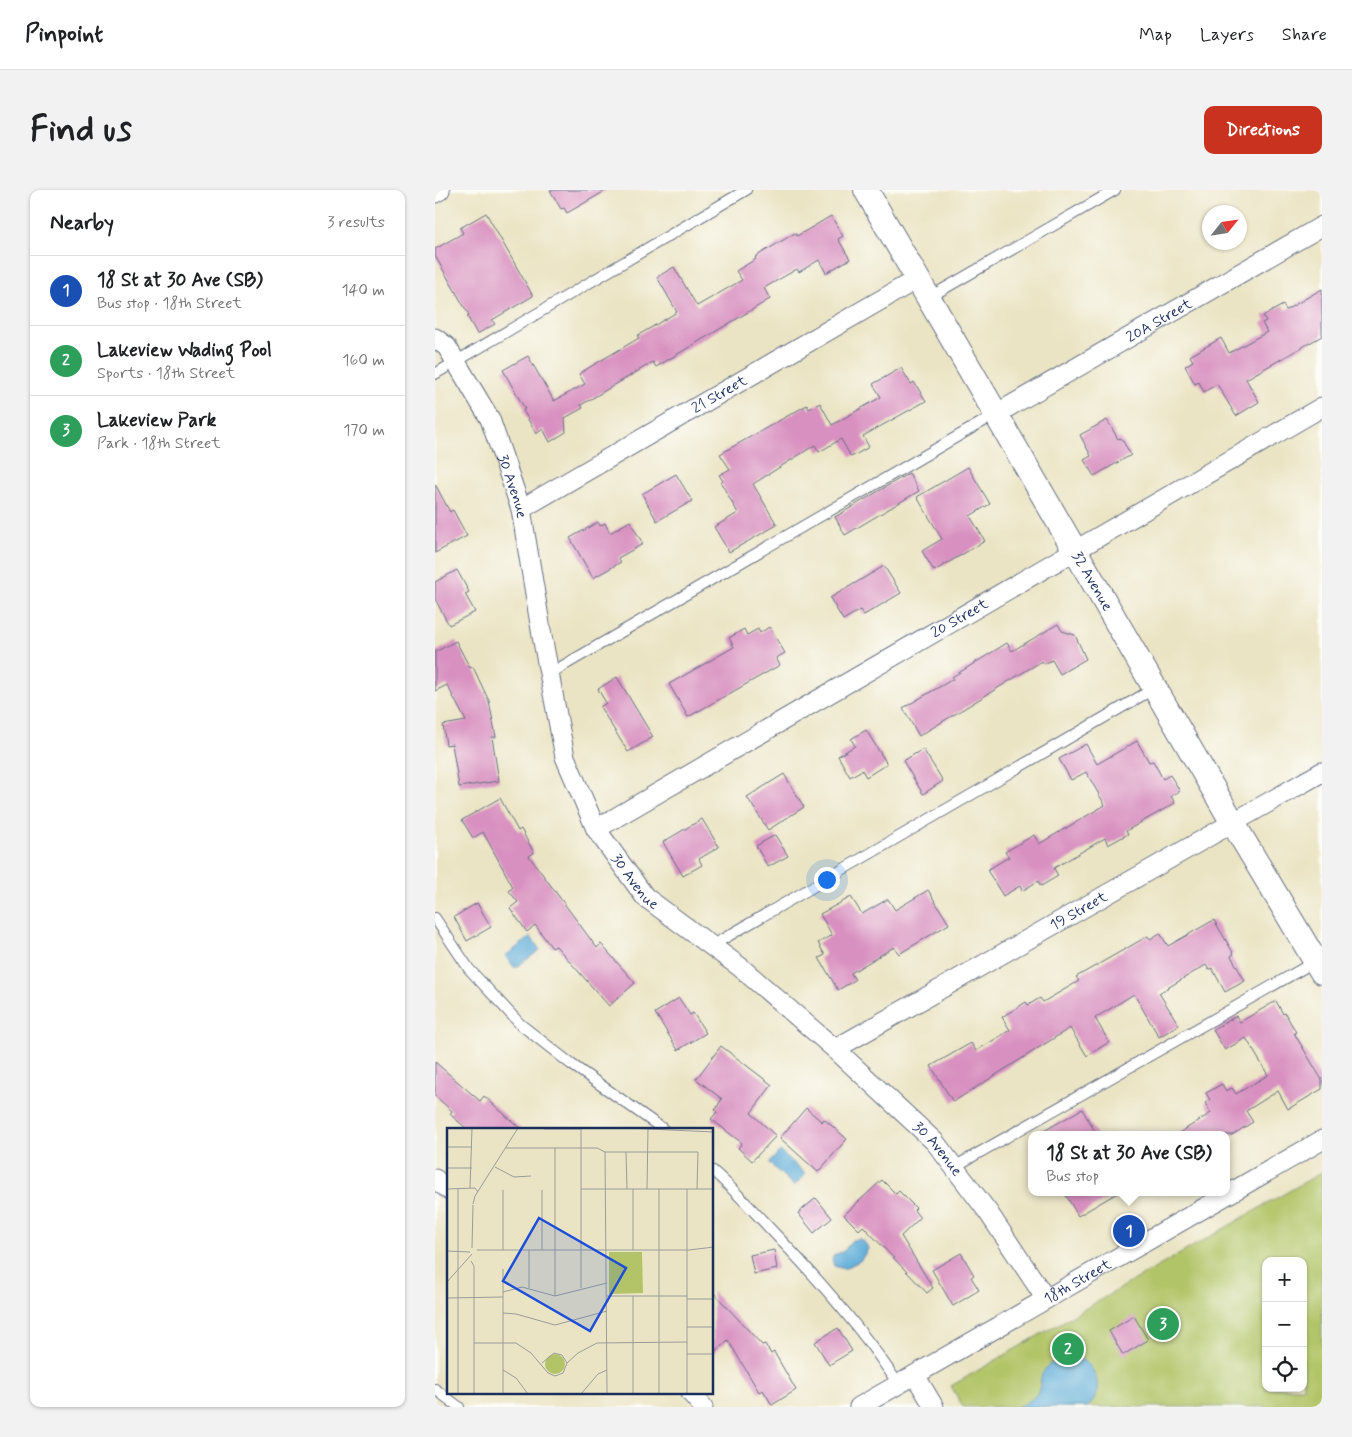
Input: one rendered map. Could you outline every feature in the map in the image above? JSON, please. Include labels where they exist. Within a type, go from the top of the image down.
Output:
[{"type":"street","points":[[435,193],[440,190]]},
{"type":"street","name":"32 Avenue","points":[[866,190],[1233,823],[1320,964]]},
{"type":"street","name":"20A Street","points":[[996,414],[1322,226]]},
{"type":"street","name":"21 Street","points":[[521,509],[923,288]]},
{"type":"street","name":"30 Avenue","points":[[435,338],[447,347],[490,419],[521,509],[565,757],[596,829],[645,897],[740,967],[835,1049],[935,1142],[987,1212],[1046,1299]]},
{"type":"street","name":"20 Street","points":[[596,829],[1322,407]]},
{"type":"street","name":"19 Street","points":[[835,1049],[1322,772]]},
{"type":"street","name":"18th Street","points":[[1230,1193],[1322,1140]]},
{"type":"street","points":[[435,1179],[447,1188]]},
{"type":"street","name":"18th Street","points":[[859,1407],[1225,1196]]},
{"type":"street","points":[[915,1375],[934,1407]]},
{"type":"street","points":[[692,1394],[703,1407]]},
{"type":"lane","points":[[435,374],[746,190]]},
{"type":"lane","points":[[923,288],[1115,190]]},
{"type":"lane","points":[[549,674],[996,414]]},
{"type":"lane","points":[[711,946],[1155,688]]},
{"type":"lane","points":[[435,918],[469,969],[520,1024],[571,1064],[660,1128]]},
{"type":"lane","points":[[954,1167],[1320,964]]},
{"type":"lane","points":[[714,1172],[729,1185],[811,1272],[881,1356],[898,1384]]},
{"type":"lane","points":[[435,1389],[459,1407]]},
{"type":"green space","points":[[1322,1172],[1322,1407],[963,1407],[951,1386]]},
{"type":"water","points":[[531,937],[540,950],[515,968],[505,956]]},
{"type":"water","points":[[780,1151],[806,1174],[794,1186],[769,1163]]},
{"type":"water","points":[[860,1239],[866,1244],[868,1249],[861,1260],[844,1269],[834,1266],[832,1259],[834,1255],[844,1251],[852,1240]]},
{"type":"water","points":[[1071,1357],[1086,1362],[1091,1367],[1096,1379],[1097,1391],[1092,1402],[1087,1407],[1017,1407],[1035,1396],[1039,1390],[1043,1373],[1049,1365],[1061,1359]]},
{"type":"building","points":[[550,190],[607,190],[567,213],[564,208],[561,209]]},
{"type":"building","points":[[486,213],[533,296],[492,320],[495,324],[477,334],[467,316],[469,315],[435,256],[435,249],[463,233],[460,228]]},
{"type":"building","points":[[831,216],[843,236],[838,239],[850,259],[826,273],[819,260],[799,272],[797,269],[764,288],[770,299],[656,367],[653,362],[581,405],[583,408],[565,418],[566,432],[550,442],[543,429],[536,434],[523,410],[525,409],[503,370],[528,356],[554,401],[585,384],[579,374],[639,338],[637,336],[677,312],[657,277],[674,267],[697,306],[742,280],[736,271],[756,259],[755,257],[795,233],[797,236]]},
{"type":"building","points":[[1322,289],[1322,336],[1246,379],[1259,402],[1236,416],[1217,384],[1204,392],[1199,382],[1195,384],[1185,366],[1193,361],[1190,356],[1221,338],[1229,353],[1267,332],[1262,323],[1266,321],[1263,316],[1283,305],[1286,310]]},
{"type":"building","points":[[901,368],[911,384],[914,382],[926,401],[863,436],[869,447],[851,457],[841,439],[819,452],[815,445],[753,484],[777,525],[729,552],[714,527],[738,513],[721,483],[723,481],[719,475],[730,469],[720,454],[807,405],[809,409],[820,403],[832,425],[881,397],[873,384]]},
{"type":"building","points":[[1107,420],[1118,439],[1121,438],[1131,455],[1094,476],[1084,460],[1091,456],[1080,435]]},
{"type":"building","points":[[968,467],[990,504],[970,516],[985,541],[934,571],[922,551],[942,539],[917,497]]},
{"type":"building","points":[[909,473],[919,491],[845,535],[835,517]]},
{"type":"building","points":[[676,474],[692,501],[657,521],[642,494]]},
{"type":"building","points":[[435,484],[450,512],[453,510],[467,536],[435,553]]},
{"type":"building","points":[[630,521],[643,544],[618,558],[621,562],[593,578],[570,538],[598,522],[600,526],[605,523],[610,533]]},
{"type":"building","points":[[884,566],[901,593],[864,615],[860,610],[843,620],[830,598]]},
{"type":"building","points":[[457,570],[469,592],[465,594],[475,612],[449,625],[435,599],[435,582]]},
{"type":"building","points":[[1058,624],[1062,631],[1075,635],[1086,659],[1060,674],[1052,660],[1044,664],[1042,661],[919,736],[903,708],[953,679],[952,677],[1007,643],[1012,651]]},
{"type":"building","points":[[769,627],[785,653],[776,658],[780,665],[688,717],[669,684],[734,647],[729,638],[744,629],[747,635],[758,629],[760,633]]},
{"type":"building","points":[[456,641],[470,668],[473,667],[489,701],[496,737],[492,737],[499,781],[459,787],[452,744],[446,745],[443,725],[466,721],[447,685],[435,691],[435,652]]},
{"type":"building","points":[[617,677],[653,737],[628,752],[600,707],[606,703],[598,689]]},
{"type":"building","points":[[866,730],[887,764],[866,777],[862,770],[850,777],[838,756],[855,746],[851,739]]},
{"type":"building","points":[[1137,741],[1149,762],[1153,761],[1163,779],[1170,775],[1180,791],[1171,796],[1175,803],[1126,831],[1128,834],[1108,845],[1105,838],[1054,868],[1058,876],[1041,886],[1038,881],[1022,891],[1020,886],[1003,896],[987,870],[1009,857],[1005,852],[1034,835],[1039,844],[1105,805],[1086,772],[1071,780],[1059,759],[1086,744],[1097,764]]},
{"type":"building","points":[[923,749],[943,781],[923,794],[903,761]]},
{"type":"building","points":[[784,774],[804,807],[768,830],[747,797]]},
{"type":"building","points":[[500,798],[518,831],[521,829],[534,853],[529,856],[597,948],[601,944],[635,983],[609,1006],[556,946],[552,948],[535,925],[527,932],[510,908],[518,902],[509,891],[513,887],[483,832],[473,838],[462,820]]},
{"type":"building","points":[[702,819],[719,847],[699,859],[702,865],[683,876],[663,842]]},
{"type":"building","points":[[775,835],[788,856],[768,867],[756,846]]},
{"type":"building","points":[[928,890],[949,924],[899,954],[894,947],[851,973],[855,980],[838,990],[819,958],[825,955],[818,943],[832,935],[820,914],[851,897],[862,914],[888,899],[895,910]]},
{"type":"building","points":[[477,903],[491,927],[467,941],[454,917]]},
{"type":"building","points":[[1214,920],[1234,954],[1231,956],[1245,981],[1225,992],[1212,968],[1209,970],[1206,965],[1159,993],[1179,1025],[1159,1037],[1134,994],[1095,1018],[1109,1042],[1087,1056],[1070,1028],[953,1102],[931,1066],[971,1043],[976,1051],[1010,1030],[1002,1017],[1026,1002],[1028,1005],[1040,998],[1043,1002],[1079,981],[1076,977],[1148,936],[1150,939],[1160,933],[1168,946]]},
{"type":"building","points":[[679,998],[690,1015],[693,1013],[706,1033],[678,1050],[655,1013]]},
{"type":"building","points":[[1276,1001],[1283,1014],[1285,1013],[1296,1032],[1294,1033],[1322,1080],[1322,1089],[1288,1109],[1278,1091],[1246,1111],[1253,1122],[1232,1135],[1230,1135],[1230,1131],[1182,1131],[1211,1113],[1205,1103],[1210,1100],[1206,1093],[1222,1084],[1226,1091],[1232,1088],[1236,1094],[1268,1075],[1246,1038],[1225,1050],[1213,1030],[1236,1016],[1240,1022]]},
{"type":"building","points":[[721,1046],[772,1085],[751,1113],[776,1136],[752,1161],[738,1148],[742,1143],[711,1119],[717,1112],[715,1110],[722,1099],[696,1079]]},
{"type":"building","points":[[435,1062],[480,1101],[484,1096],[520,1128],[466,1128],[450,1114],[452,1111],[435,1096]]},
{"type":"building","points":[[806,1108],[822,1122],[824,1119],[847,1139],[818,1172],[780,1138]]},
{"type":"building","points":[[1082,1109],[1095,1131],[1044,1131]]},
{"type":"building","points":[[882,1180],[896,1194],[899,1191],[916,1208],[914,1210],[920,1218],[901,1236],[933,1288],[927,1293],[863,1226],[859,1230],[844,1215]]},
{"type":"building","points":[[1066,1196],[1112,1196],[1078,1216]]},
{"type":"building","points":[[816,1198],[832,1218],[814,1233],[798,1213]]},
{"type":"building","points":[[774,1250],[777,1269],[754,1274],[750,1255]]},
{"type":"building","points":[[961,1253],[974,1275],[971,1277],[979,1290],[953,1306],[932,1270]]},
{"type":"building","points":[[714,1293],[762,1345],[765,1344],[771,1354],[774,1352],[796,1390],[772,1405],[763,1390],[759,1392],[728,1340],[714,1353]]},
{"type":"building","points":[[1134,1316],[1148,1340],[1123,1355],[1109,1331]]},
{"type":"building","points":[[838,1328],[852,1351],[829,1365],[815,1342]]},
{"type":"place","name":"18 St at 30 Ave (SB)","points":[[1129,1231]]},
{"type":"place","name":"Lakeview Park","points":[[1163,1324]]},
{"type":"place","name":"Lakeview Wading Pool","points":[[1068,1349]]}]
